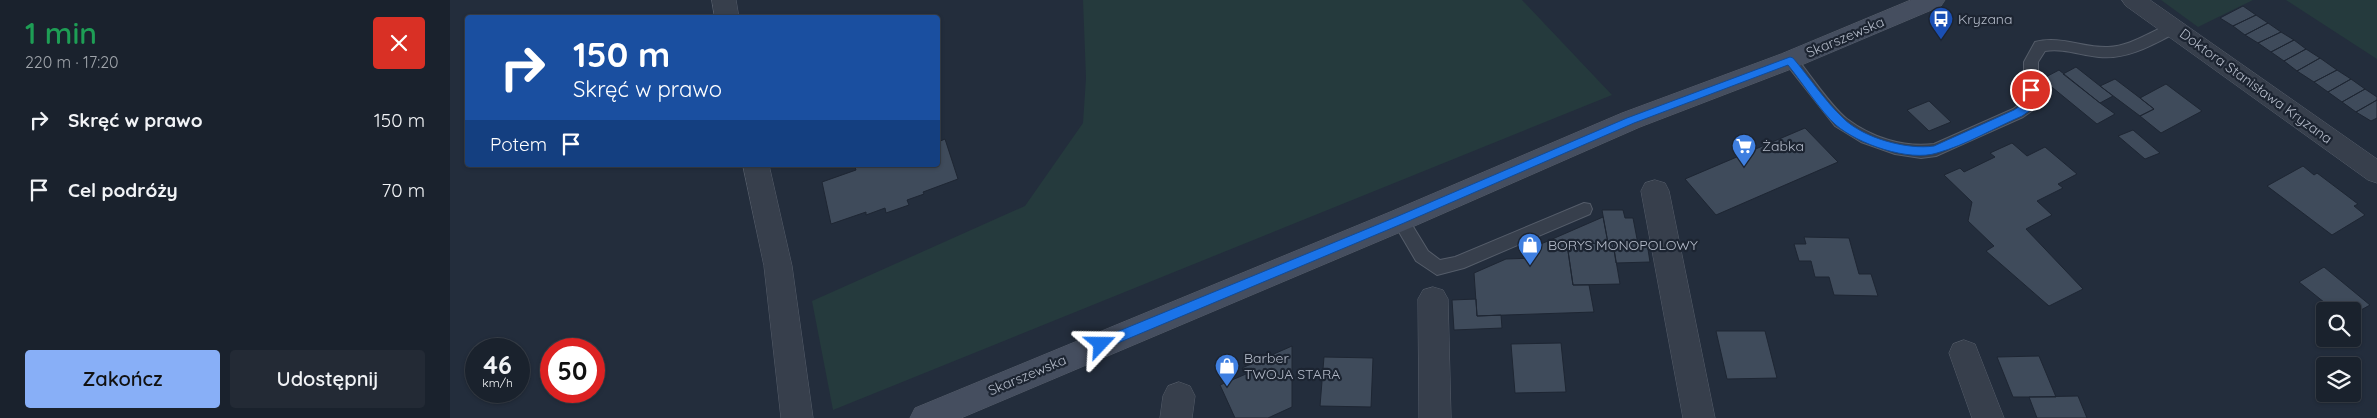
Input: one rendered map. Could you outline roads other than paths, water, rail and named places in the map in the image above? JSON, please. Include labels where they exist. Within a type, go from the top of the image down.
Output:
[{"type":"main road","name":"Skarszewska","points":[[926,418],[1400,220],[1631,120],[1790,60],[1933,0]]},
{"type":"street","points":[[724,0],[726,15]]},
{"type":"street","name":"Doktora Stanisława Kryzana","points":[[2134,0],[2377,173]]},
{"type":"street","points":[[756,167],[778,266],[797,418]]},
{"type":"street","points":[[1655,191],[1699,418]]},
{"type":"street","points":[[1433,300],[1435,418]]},
{"type":"street","points":[[1964,353],[1988,418]]},
{"type":"lane","points":[[1790,60],[1840,122],[1866,138],[1895,148],[1921,152],[1936,150],[2018,113],[2028,106],[2031,90],[2031,62],[2040,46],[2056,43],[2107,52],[2132,49],[2174,28]]},
{"type":"lane","points":[[1400,220],[1422,256],[1436,268],[1458,263],[1584,209]]},
{"type":"place","name":"Kryzana","points":[[1941,40]]},
{"type":"place","name":"Żabka","points":[[1744,167]]},
{"type":"place","name":"BORYS MONOPOLOWY","points":[[1530,266]]},
{"type":"place","name":"Barber TWOJA STARA","points":[[1227,387]]}]
